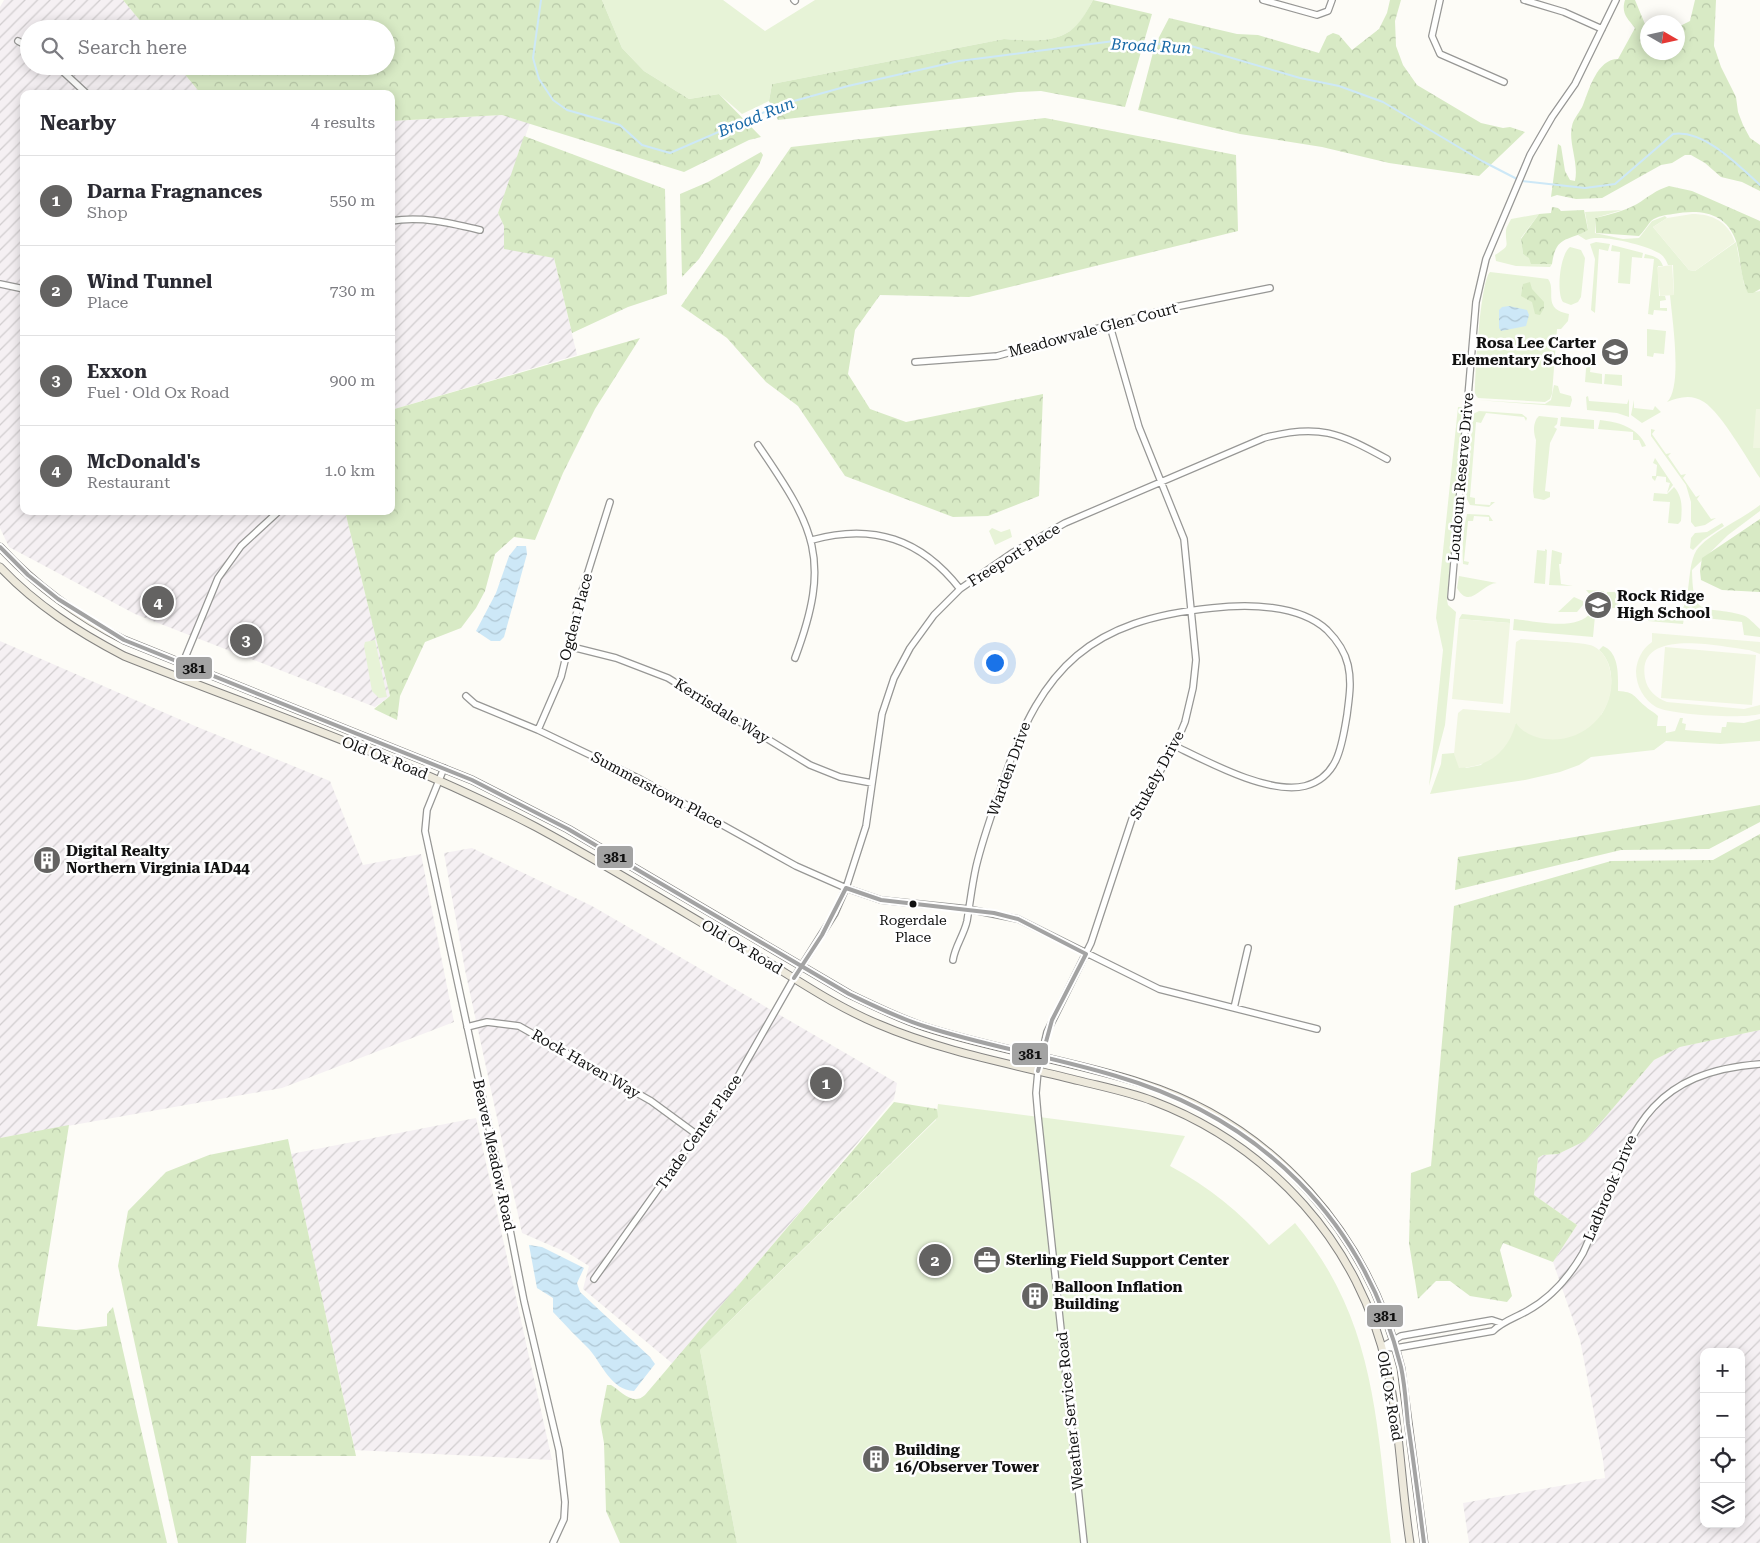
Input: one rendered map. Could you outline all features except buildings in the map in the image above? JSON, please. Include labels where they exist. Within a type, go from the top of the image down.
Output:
[{"type":"main road","name":"Old Ox Road","points":[[0,547],[33,580],[76,613],[124,640],[444,768],[534,810],[849,994],[890,1015],[926,1027],[1159,1088],[1213,1114],[1247,1134],[1294,1174],[1339,1226],[1371,1281],[1396,1348],[1407,1403],[1424,1543]]},
{"type":"main road","name":"Old Ox Road","points":[[0,566],[34,599],[79,631],[124,656],[439,781],[488,803],[582,852],[794,978],[875,1023],[912,1038],[961,1053],[1133,1094],[1206,1125],[1254,1158],[1305,1206],[1339,1251],[1366,1303],[1382,1348],[1392,1390],[1410,1543]]},
{"type":"street","points":[[1263,0],[1317,15],[1328,11],[1332,0]]},
{"type":"street","points":[[1440,0],[1432,36],[1440,54],[1504,82]]},
{"type":"street","points":[[1524,0],[1542,3],[1602,29]]},
{"type":"street","name":"Loudoun Reserve Drive","points":[[1451,597],[1476,297],[1482,270],[1530,155],[1552,117],[1575,84],[1616,0]]},
{"type":"street","points":[[67,75],[83,90]]},
{"type":"street","points":[[395,221],[433,219],[480,230]]},
{"type":"street","points":[[0,284],[20,288]]},
{"type":"street","name":"Meadowvale Glen Court","points":[[915,362],[997,356],[1175,307],[1270,288]]},
{"type":"street","name":"Stukely Drive","points":[[1038,1071],[1052,1020],[1086,954],[1130,826],[1143,798],[1175,746],[1185,722],[1193,688],[1196,660],[1184,539],[1130,400],[1110,326]]},
{"type":"street","name":"Freeport Place","points":[[794,978],[835,914],[846,888],[866,826],[877,736],[894,678],[922,630],[960,589],[989,568],[1065,523],[1264,438],[1287,432],[1326,432],[1344,437],[1387,459]]},
{"type":"street","points":[[758,445],[794,501],[812,540],[816,568],[812,604],[795,658]]},
{"type":"street","name":"Ogden Place","points":[[538,730],[560,676],[582,591],[610,502]]},
{"type":"street","points":[[177,677],[218,578],[241,546],[275,515]]},
{"type":"street","points":[[812,540],[844,533],[876,534],[890,538],[905,543],[929,557],[960,589]]},
{"type":"street","name":"Warden Drive","points":[[953,960],[954,951],[964,931],[981,848],[1021,730],[1046,688],[1074,658],[1110,634],[1142,620],[1192,610],[1219,607],[1291,612],[1308,618],[1326,629],[1339,644],[1347,662],[1351,690],[1338,756],[1333,766],[1322,778],[1307,785],[1282,787],[1222,769],[1175,746]]},
{"type":"street","name":"Kerrisdale Way","points":[[568,646],[622,660],[668,678],[810,765],[840,777],[872,783]]},
{"type":"street","name":"Summerstown Place","points":[[466,696],[475,704],[538,730],[638,778],[796,866],[846,888]]},
{"type":"street","name":"Beaver Meadow Road","points":[[444,768],[426,814],[425,831],[524,1301],[559,1450],[565,1502],[564,1519],[553,1543]]},
{"type":"street","points":[[846,888],[881,900],[968,909],[1018,919],[1159,989],[1317,1029]]},
{"type":"street","points":[[1234,1008],[1248,948]]},
{"type":"street","name":"Trade Center Place","points":[[594,1279],[737,1078],[794,978]]},
{"type":"street","name":"Rock Haven Way","points":[[467,1027],[487,1022],[520,1026],[650,1101],[696,1134]]},
{"type":"street","name":"Ladbrook Drive","points":[[1382,1348],[1396,1348],[1494,1331],[1501,1323],[1527,1311],[1546,1299],[1574,1267],[1589,1240],[1635,1128],[1651,1109],[1672,1092],[1704,1074],[1728,1067],[1760,1064]]},
{"type":"street","name":"Weather Service Road","points":[[1038,1071],[1036,1093],[1038,1116],[1084,1543]]},
{"type":"street","name":"Ladbrook Drive","points":[[1382,1348],[1401,1336],[1492,1320],[1501,1323]]},
{"type":"shaded area","points":[[4,0],[123,0],[140,20],[20,20],[20,75],[185,75],[198,90],[20,90],[20,515],[346,515],[390,696],[375,707],[135,614],[9,547],[0,528],[0,7]]},
{"type":"shaded area","points":[[502,115],[530,123],[498,213],[504,226],[504,248],[554,258],[577,355],[395,409],[395,121]]},
{"type":"shaded area","points":[[0,641],[195,726],[330,781],[363,865],[421,854],[454,1022],[282,1088],[0,1138]]},
{"type":"shaded area","points":[[472,848],[592,906],[897,1083],[894,1099],[673,1364],[583,1289],[589,1266],[568,1253],[522,1233],[465,970],[444,853]]},
{"type":"shaded area","points":[[1760,1030],[1760,1543],[1469,1543],[1463,1503],[1605,1478],[1580,1340],[1553,1262],[1577,1225],[1534,1195],[1538,1158],[1543,1155],[1558,1154],[1585,1141],[1654,1060],[1680,1047]]},
{"type":"shaded area","points":[[476,1118],[552,1460],[355,1450],[291,1154]]},
{"type":"green space","points":[[123,0],[602,0],[622,48],[644,71],[689,99],[719,94],[761,137],[749,140],[684,172],[502,115],[395,121],[395,90],[198,90],[185,75],[395,75],[395,20],[140,20]]},
{"type":"green space","points":[[602,0],[723,0],[765,31],[815,0],[1093,0],[1077,25],[1070,31],[1055,38],[1046,40],[1004,39],[772,84],[769,101],[742,114],[719,94],[689,99],[644,71],[622,48]]},
{"type":"green space","points":[[1093,0],[1152,14],[1125,107],[1041,91],[1018,92],[778,120],[769,101],[772,84],[1004,39],[1046,40],[1055,38],[1070,31],[1077,25]]},
{"type":"green space","points":[[1390,0],[1401,0],[1395,21],[1396,46],[1403,65],[1417,85],[1481,123],[1503,128],[1510,127],[1525,132],[1479,176],[1389,163],[1322,147],[1240,134],[1138,110],[1155,45],[1169,18],[1237,34],[1258,35],[1319,53],[1327,36],[1333,33],[1339,35],[1352,50],[1379,29],[1387,13]]},
{"type":"green space","points":[[1625,0],[1635,0],[1641,15],[1640,60],[1685,60],[1685,24],[1690,21],[1695,0],[1716,0],[1714,46],[1721,67],[1736,97],[1738,112],[1743,125],[1750,138],[1760,145],[1760,191],[1742,182],[1721,177],[1705,163],[1691,155],[1685,155],[1672,163],[1661,165],[1602,198],[1576,199],[1557,195],[1551,197],[1558,144],[1561,146],[1565,171],[1570,180],[1575,181],[1576,167],[1571,139],[1573,123],[1582,108],[1595,76],[1605,64],[1611,60],[1618,59],[1635,28],[1624,12]]},
{"type":"green space","points":[[1045,118],[1236,155],[1238,231],[969,297],[880,295],[855,330],[848,374],[870,409],[906,422],[1043,394],[1039,496],[988,516],[953,517],[845,476],[798,406],[766,382],[727,338],[681,306],[791,147]]},
{"type":"green space","points":[[524,136],[665,189],[667,294],[628,307],[572,333],[554,258],[504,249],[504,226],[498,213]]},
{"type":"green space","points":[[761,152],[763,155],[759,165],[699,259],[682,277],[680,194],[708,182]]},
{"type":"green space","points":[[1669,186],[1692,191],[1760,221],[1760,289],[1753,293],[1748,293],[1743,281],[1738,247],[1732,231],[1719,218],[1711,215],[1693,212],[1662,216],[1651,221],[1639,236],[1596,233],[1595,218],[1627,209]]},
{"type":"green space","points":[[1552,207],[1558,208],[1561,211],[1584,210],[1588,230],[1560,244],[1556,248],[1552,264],[1531,264],[1529,258],[1523,254],[1521,239],[1539,214],[1551,213]]},
{"type":"green space","points":[[1622,210],[1595,218],[1595,233],[1623,239],[1639,238],[1652,221],[1665,216],[1667,218],[1653,227],[1689,270],[1695,271],[1736,242],[1744,284],[1749,293],[1760,291],[1760,478],[1719,416],[1704,402],[1699,399],[1686,397],[1667,402],[1672,394],[1676,368],[1670,295],[1674,295],[1673,265],[1668,265],[1665,258],[1659,253],[1644,247],[1611,239],[1592,238],[1586,240],[1578,235],[1588,229],[1585,212]]},
{"type":"green space","points":[[1539,214],[1521,238],[1523,254],[1546,264],[1552,264],[1550,267],[1516,266],[1496,261],[1495,255],[1506,247],[1506,229],[1511,219]]},
{"type":"green space","points":[[1700,214],[1719,220],[1728,229],[1735,242],[1695,271],[1689,270],[1653,227],[1667,218]]},
{"type":"green space","points":[[1596,242],[1610,244],[1608,251],[1599,249],[1595,313],[1591,310],[1595,259],[1590,244]]},
{"type":"green space","points":[[1612,245],[1643,253],[1642,258],[1632,257],[1630,284],[1618,283],[1620,252],[1611,251]]},
{"type":"green space","points":[[1570,247],[1581,250],[1585,258],[1581,297],[1578,302],[1571,305],[1563,302],[1560,291],[1562,265]]},
{"type":"green space","points":[[1645,254],[1658,259],[1663,266],[1658,266],[1659,296],[1665,296],[1666,300],[1660,301],[1660,308],[1667,308],[1667,311],[1654,310],[1653,315],[1648,314],[1654,259],[1644,258]]},
{"type":"green space","points":[[1672,265],[1674,295],[1660,296],[1657,267]]},
{"type":"green space","points":[[1490,272],[1548,279],[1551,288],[1552,304],[1560,312],[1569,314],[1568,321],[1561,329],[1557,329],[1552,394],[1550,399],[1545,402],[1478,398],[1475,394],[1483,293],[1486,279]]},
{"type":"green space","points":[[1530,282],[1532,289],[1544,302],[1544,308],[1540,315],[1535,314],[1532,302],[1521,296],[1523,284]]},
{"type":"green space","points":[[1647,329],[1666,331],[1664,354],[1654,353],[1653,357],[1647,356]]},
{"type":"green space","points":[[640,338],[595,409],[563,473],[535,540],[514,537],[495,554],[485,591],[476,608],[461,628],[425,642],[400,696],[397,720],[374,709],[390,696],[346,515],[395,515],[395,409]]},
{"type":"green space","points":[[1587,357],[1592,358],[1590,372],[1602,374],[1602,384],[1585,382]]},
{"type":"green space","points":[[1605,374],[1622,375],[1622,386],[1604,384]]},
{"type":"green space","points":[[1554,385],[1558,386],[1560,393],[1571,396],[1570,407],[1477,400],[1545,404],[1551,400]]},
{"type":"green space","points":[[1588,396],[1589,401],[1627,404],[1629,399],[1629,417],[1617,413],[1587,410],[1586,397]]},
{"type":"green space","points":[[1634,400],[1634,408],[1653,410],[1655,406],[1661,412],[1642,423],[1631,415]]},
{"type":"green space","points":[[1458,407],[1463,407],[1461,409],[1463,412],[1447,600],[1448,605],[1456,612],[1445,725],[1429,786],[1443,650],[1436,618]]},
{"type":"green space","points":[[1756,409],[1760,409],[1760,448],[1753,448]]},
{"type":"green space","points":[[1479,411],[1522,414],[1527,418],[1526,421],[1524,417],[1486,413],[1481,423],[1476,422],[1470,497],[1475,498],[1475,504],[1490,505],[1491,502],[1495,502],[1489,507],[1470,505],[1466,497],[1473,414]]},
{"type":"green space","points":[[1539,416],[1558,418],[1557,424],[1554,427],[1557,429],[1550,443],[1545,491],[1550,492],[1550,497],[1544,500],[1534,498],[1533,491],[1536,440],[1534,427]]},
{"type":"green space","points":[[1561,417],[1594,420],[1594,429],[1560,426]]},
{"type":"green space","points":[[1600,420],[1614,422],[1633,430],[1646,446],[1642,447],[1639,440],[1633,440],[1633,432],[1598,429]]},
{"type":"green space","points":[[1651,429],[1655,430],[1652,434],[1666,454],[1671,453],[1668,456],[1681,475],[1686,474],[1683,478],[1696,497],[1700,495],[1697,499],[1711,519],[1716,518],[1705,525],[1695,527],[1691,522],[1691,502],[1686,485],[1651,436]]},
{"type":"green space","points":[[1655,458],[1673,485],[1667,493],[1670,483],[1666,482],[1666,477],[1657,476],[1655,481],[1652,478],[1652,476],[1656,476],[1657,465],[1653,463]]},
{"type":"green space","points":[[1674,487],[1679,495],[1682,512],[1681,521],[1678,524],[1668,523],[1670,502],[1653,501],[1654,493],[1667,494]]},
{"type":"green space","points":[[1760,505],[1760,511],[1728,535],[1692,570],[1693,586],[1698,604],[1703,608],[1744,616],[1760,629],[1760,637],[1744,635],[1742,622],[1705,618],[1704,620],[1684,618],[1683,624],[1648,621],[1649,612],[1673,615],[1682,610],[1687,595],[1694,554],[1699,547],[1712,536]]},
{"type":"green space","points":[[1467,514],[1489,515],[1493,521],[1489,521],[1489,517],[1474,516],[1473,521],[1468,521],[1464,561],[1469,562],[1468,565],[1463,564]]},
{"type":"green space","points":[[1760,519],[1760,592],[1722,590],[1701,580],[1702,558]]},
{"type":"green space","points":[[1722,523],[1724,526],[1703,540],[1693,550],[1690,548],[1691,538],[1695,533],[1707,532]]},
{"type":"green space","points":[[992,528],[1001,532],[1010,529],[1012,537],[995,545],[989,531]]},
{"type":"green space","points":[[1545,549],[1547,550],[1545,584],[1534,583],[1537,550],[1545,551]]},
{"type":"green space","points":[[1552,550],[1562,553],[1561,564],[1559,564],[1561,584],[1573,586],[1549,585]]},
{"type":"green space","points":[[1459,576],[1497,583],[1486,587],[1471,597],[1467,597],[1457,588]]},
{"type":"green space","points":[[1586,590],[1604,591],[1603,608],[1593,607],[1592,597]]},
{"type":"green space","points":[[1607,592],[1619,592],[1618,608],[1606,608]]},
{"type":"green space","points":[[1574,597],[1583,601],[1583,605],[1577,612],[1558,612]]},
{"type":"green space","points":[[1591,612],[1595,616],[1593,637],[1513,630],[1514,619],[1566,624],[1585,618]]},
{"type":"green space","points":[[1462,614],[1510,619],[1510,623],[1459,619]]},
{"type":"green space","points":[[1459,619],[1510,623],[1503,704],[1452,699]]},
{"type":"green space","points":[[1652,633],[1760,642],[1760,654],[1749,650],[1701,644],[1683,643],[1667,645],[1654,651],[1646,662],[1645,678],[1653,693],[1667,702],[1744,709],[1760,705],[1760,714],[1724,716],[1691,714],[1664,710],[1652,704],[1639,687],[1636,671],[1641,655],[1652,642]]},
{"type":"green space","points":[[1521,639],[1580,643],[1600,650],[1608,663],[1611,685],[1604,711],[1585,730],[1573,736],[1559,739],[1545,739],[1533,736],[1525,732],[1516,723],[1508,742],[1496,756],[1479,765],[1459,768],[1454,754],[1458,713],[1463,709],[1510,713],[1516,642]]},
{"type":"green space","points":[[375,640],[387,697],[379,698],[372,691],[364,646],[365,642]]},
{"type":"green space","points":[[1603,646],[1613,654],[1617,666],[1618,691],[1636,697],[1658,716],[1657,726],[1666,726],[1666,733],[1675,731],[1680,718],[1683,718],[1682,723],[1686,724],[1685,730],[1721,733],[1722,727],[1726,727],[1727,722],[1744,723],[1760,719],[1760,741],[1720,744],[1666,741],[1654,750],[1591,757],[1579,765],[1560,772],[1525,780],[1430,794],[1441,764],[1442,754],[1454,753],[1466,768],[1481,765],[1516,723],[1601,715],[1608,699],[1611,681],[1609,664],[1599,650]]},
{"type":"green space","points":[[1665,647],[1756,655],[1752,705],[1661,698]]},
{"type":"green space","points":[[1760,805],[1760,822],[1709,849],[1621,850],[1455,890],[1458,857]]},
{"type":"green space","points":[[1760,834],[1760,1030],[1680,1047],[1654,1060],[1585,1141],[1558,1154],[1543,1155],[1538,1158],[1534,1195],[1577,1225],[1553,1262],[1503,1243],[1500,1250],[1512,1296],[1507,1302],[1470,1296],[1450,1281],[1436,1281],[1418,1299],[1409,1243],[1411,1173],[1431,1166],[1454,906],[1611,861],[1713,860]]},
{"type":"green space","points":[[894,1102],[937,1109],[938,1117],[700,1350],[737,1543],[620,1543],[606,1511],[604,1443],[600,1421],[607,1385],[611,1385],[632,1399],[641,1398],[645,1395]]},
{"type":"green space","points":[[938,1104],[1185,1136],[1170,1166],[1223,1201],[1269,1245],[1295,1223],[1322,1260],[1342,1298],[1357,1336],[1368,1375],[1376,1415],[1391,1543],[737,1543],[700,1350],[936,1120]]},
{"type":"green space","points":[[69,1125],[37,1326],[76,1330],[107,1326],[107,1314],[113,1307],[167,1543],[0,1543],[0,1138]]},
{"type":"green space","points":[[288,1139],[356,1456],[251,1456],[246,1543],[178,1543],[118,1266],[128,1211],[166,1172],[209,1155]]},
{"type":"water","points":[[1509,306],[1527,310],[1529,315],[1526,326],[1501,331],[1499,328],[1499,310],[1502,307]]},
{"type":"water","points":[[517,546],[526,546],[527,554],[504,637],[500,641],[491,641],[476,631],[496,593],[509,556]]},
{"type":"water","points":[[529,1245],[542,1247],[584,1268],[577,1283],[580,1292],[650,1357],[655,1364],[634,1391],[626,1390],[613,1381],[589,1349],[553,1312],[553,1298],[537,1288]]},
{"type":"waterway","name":"Broad Run","points":[[541,0],[533,58],[539,79],[553,100],[567,110],[620,125],[642,145],[670,153],[783,104],[848,86],[959,61],[1114,41],[1191,46],[1300,78],[1339,86],[1383,102],[1482,161],[1517,179]]},
{"type":"waterway","name":"Broad Run","points":[[1522,181],[1585,188],[1615,184],[1673,134],[1685,134],[1697,137],[1720,150],[1760,185]]},
{"type":"transit line","name":"381","points":[[0,547],[28,575],[58,599],[124,640],[472,780],[568,829],[849,994],[917,1024],[1093,1069],[1168,1094],[1216,1118],[1260,1148],[1299,1182],[1333,1221],[1361,1265],[1384,1314],[1401,1367],[1424,1543]]},
{"type":"transit line","name":"381","points":[[794,978],[822,935],[846,888],[881,900],[994,913],[1018,919],[1086,954],[1052,1020],[1038,1071]]},
{"type":"place","name":"Rosa Lee Carter Elementary School","points":[[1615,352]]},
{"type":"place","name":"McDonald's","points":[[158,602]]},
{"type":"place","name":"Rock Ridge High School","points":[[1598,605]]},
{"type":"place","name":"Exxon","points":[[246,640]]},
{"type":"place","name":"Digital Realty Northern Virginia IAD44","points":[[47,860]]},
{"type":"place","name":"Rogerdale Place","points":[[913,904]]},
{"type":"place","name":"Darna Fragnances","points":[[826,1083]]},
{"type":"place","name":"Wind Tunnel","points":[[935,1260]]},
{"type":"place","name":"Sterling Field Support Center","points":[[987,1260]]},
{"type":"place","name":"Balloon Inflation Building","points":[[1035,1296]]},
{"type":"place","name":"Building 16/Observer Tower","points":[[876,1459]]}]
